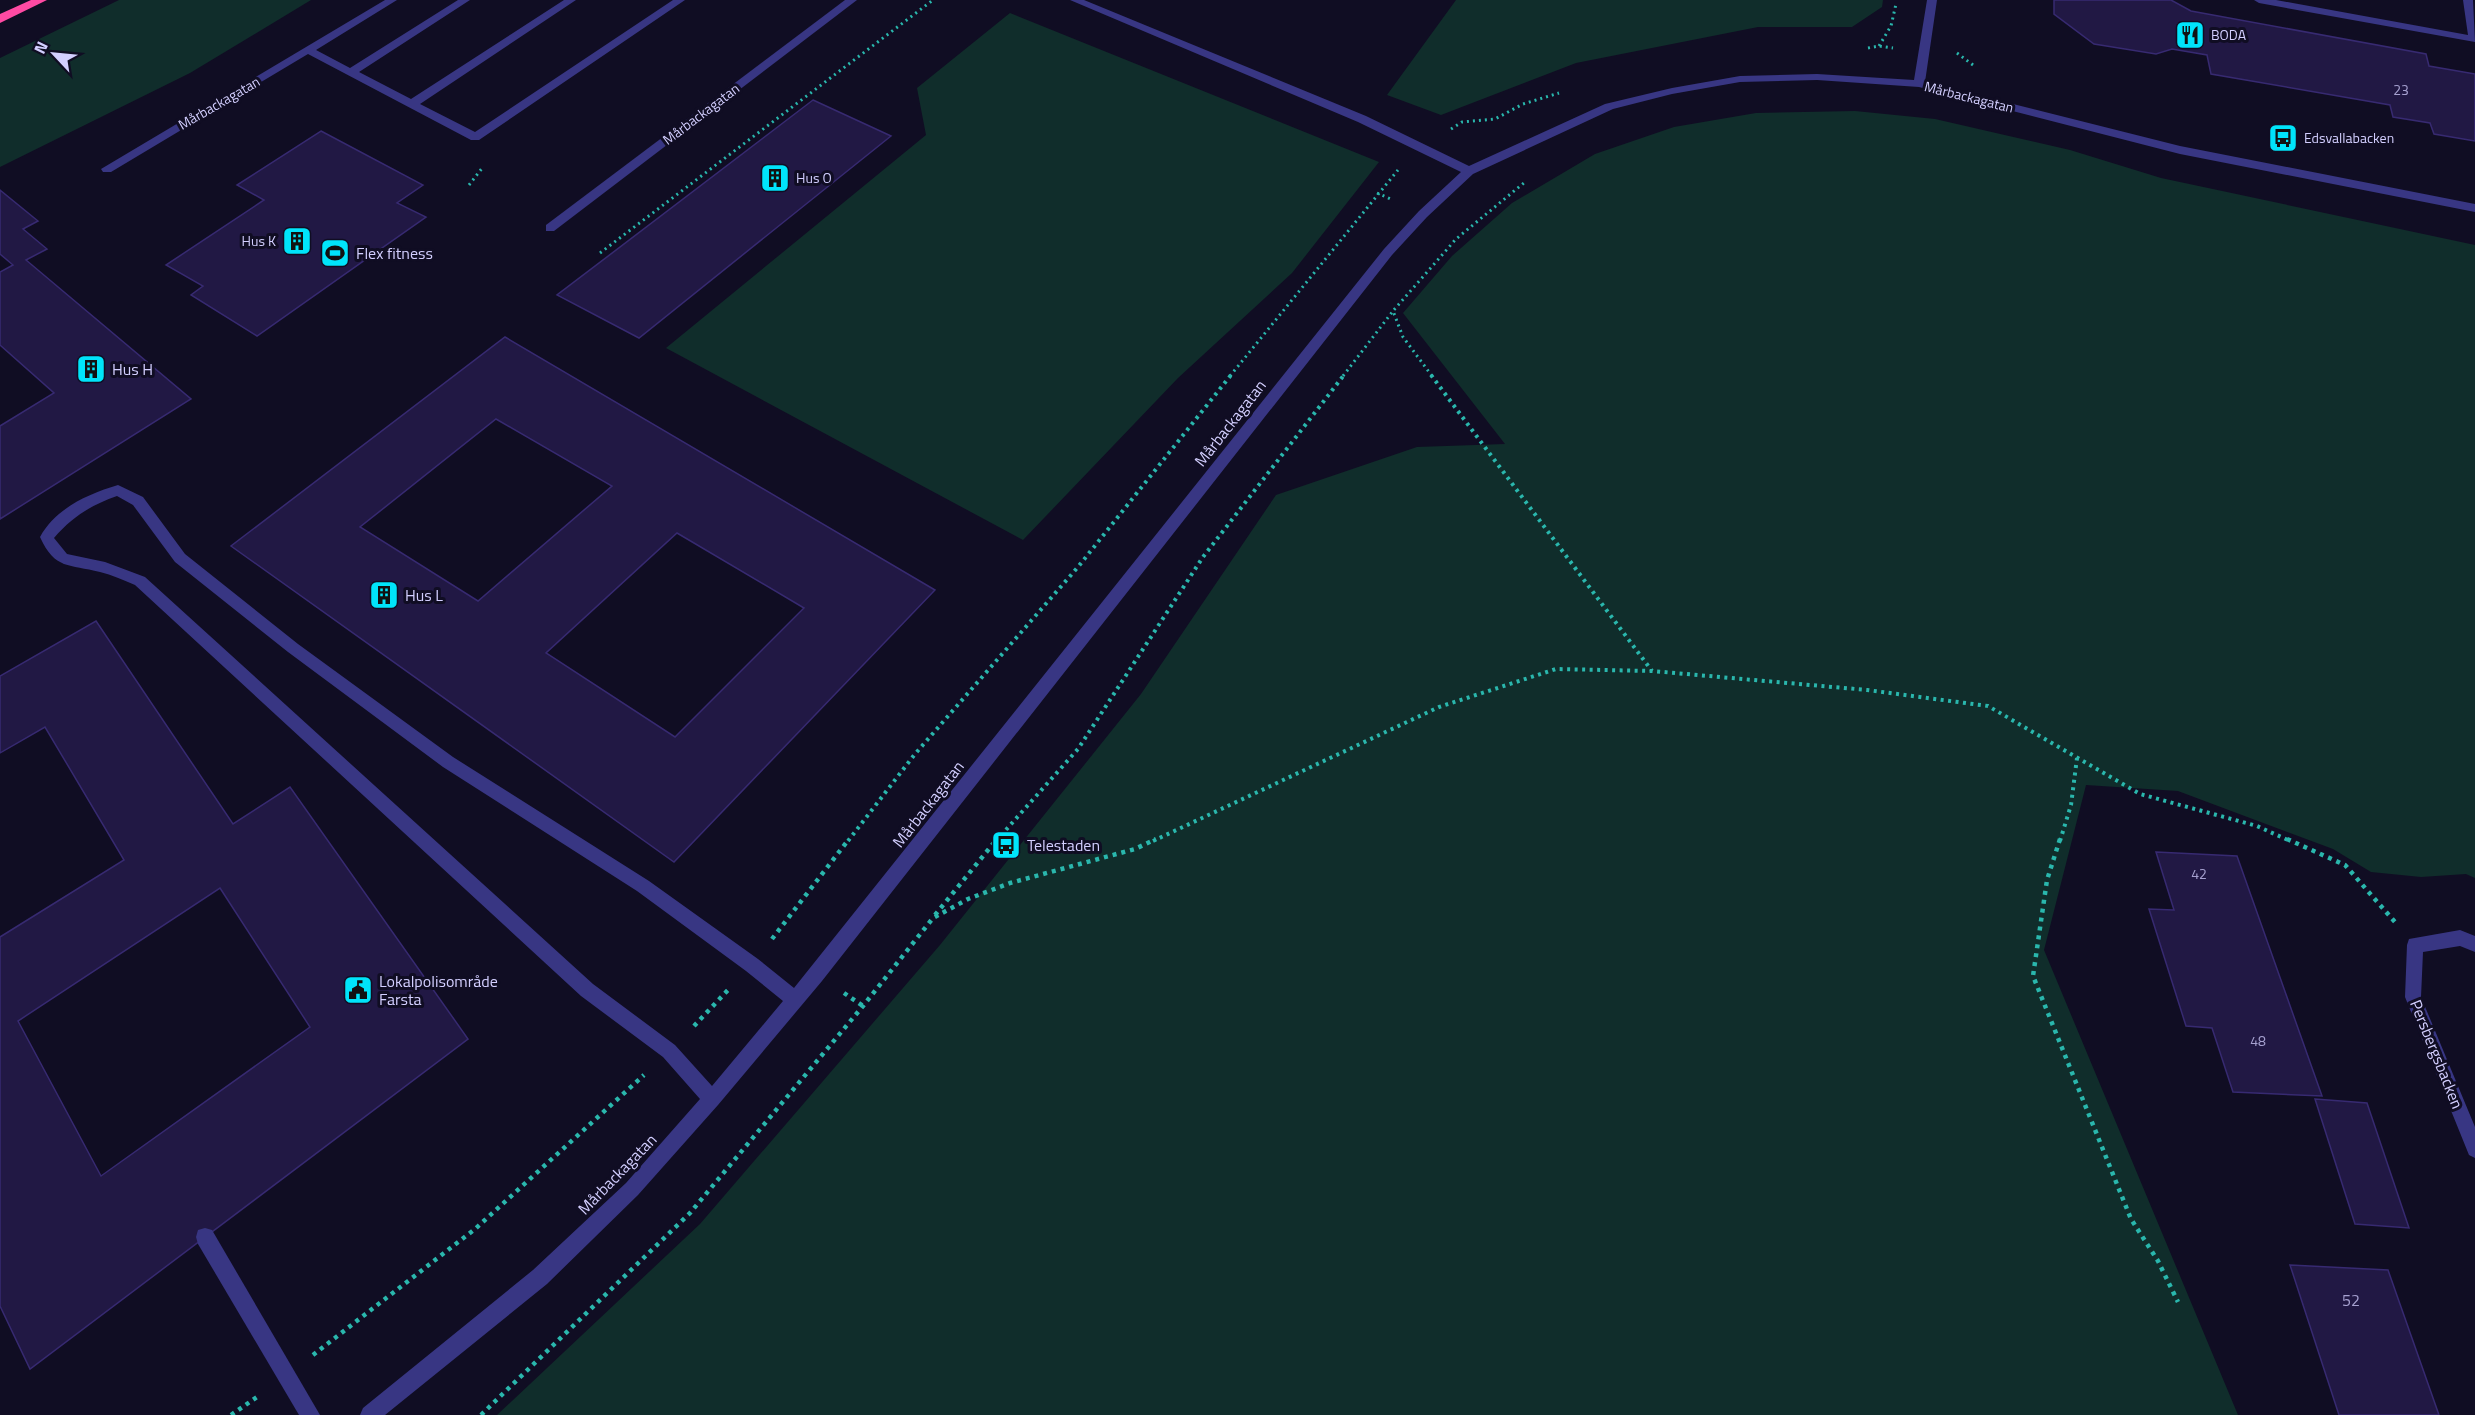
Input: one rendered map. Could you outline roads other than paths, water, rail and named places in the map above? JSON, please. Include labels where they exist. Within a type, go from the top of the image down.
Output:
[{"type":"highway","points":[[0,19],[41,0]]},
{"type":"street","name":"Mårbackagatan","points":[[106,169],[392,0]]},
{"type":"street","points":[[351,72],[465,0]]},
{"type":"street","points":[[411,104],[571,0]]},
{"type":"street","points":[[308,50],[475,137],[680,0]]},
{"type":"street","name":"Mårbackagatan","points":[[550,228],[852,0]]},
{"type":"street","points":[[1074,0],[1362,119],[1469,171]]},
{"type":"street","points":[[1919,84],[1932,0]]},
{"type":"street","points":[[2259,0],[2474,39],[2468,0]]},
{"type":"street","name":"Mårbackagatan","points":[[369,1415],[540,1277],[632,1189],[712,1099],[795,1000],[1388,252],[1423,214],[1469,171],[1610,106],[1672,91],[1740,79],[1817,76],[1919,84],[2180,150],[2475,208]]},
{"type":"street","points":[[712,1099],[669,1051],[587,990],[140,581],[99,565],[70,563],[52,550],[47,537],[59,522],[87,501],[118,490],[138,501],[180,558],[292,648],[448,762],[643,886],[752,965],[795,1000]]},
{"type":"street","name":"Persbergsbacken","points":[[2475,944],[2460,938],[2415,945],[2413,997],[2475,1149]]},
{"type":"street","points":[[205,1237],[310,1415]]},
{"type":"place","name":"BODA","points":[[2190,35]]},
{"type":"place","name":"Edsvallabacken","points":[[2283,138]]},
{"type":"place","name":"Hus O","points":[[775,178]]},
{"type":"place","name":"Hus K","points":[[297,241]]},
{"type":"place","name":"Flex fitness","points":[[335,253]]},
{"type":"place","name":"Hus H","points":[[91,369]]},
{"type":"place","name":"Hus L","points":[[384,595]]},
{"type":"place","name":"Telestaden","points":[[1006,845]]},
{"type":"place","name":"Lokalpolisområde Farsta","points":[[358,990]]}]
